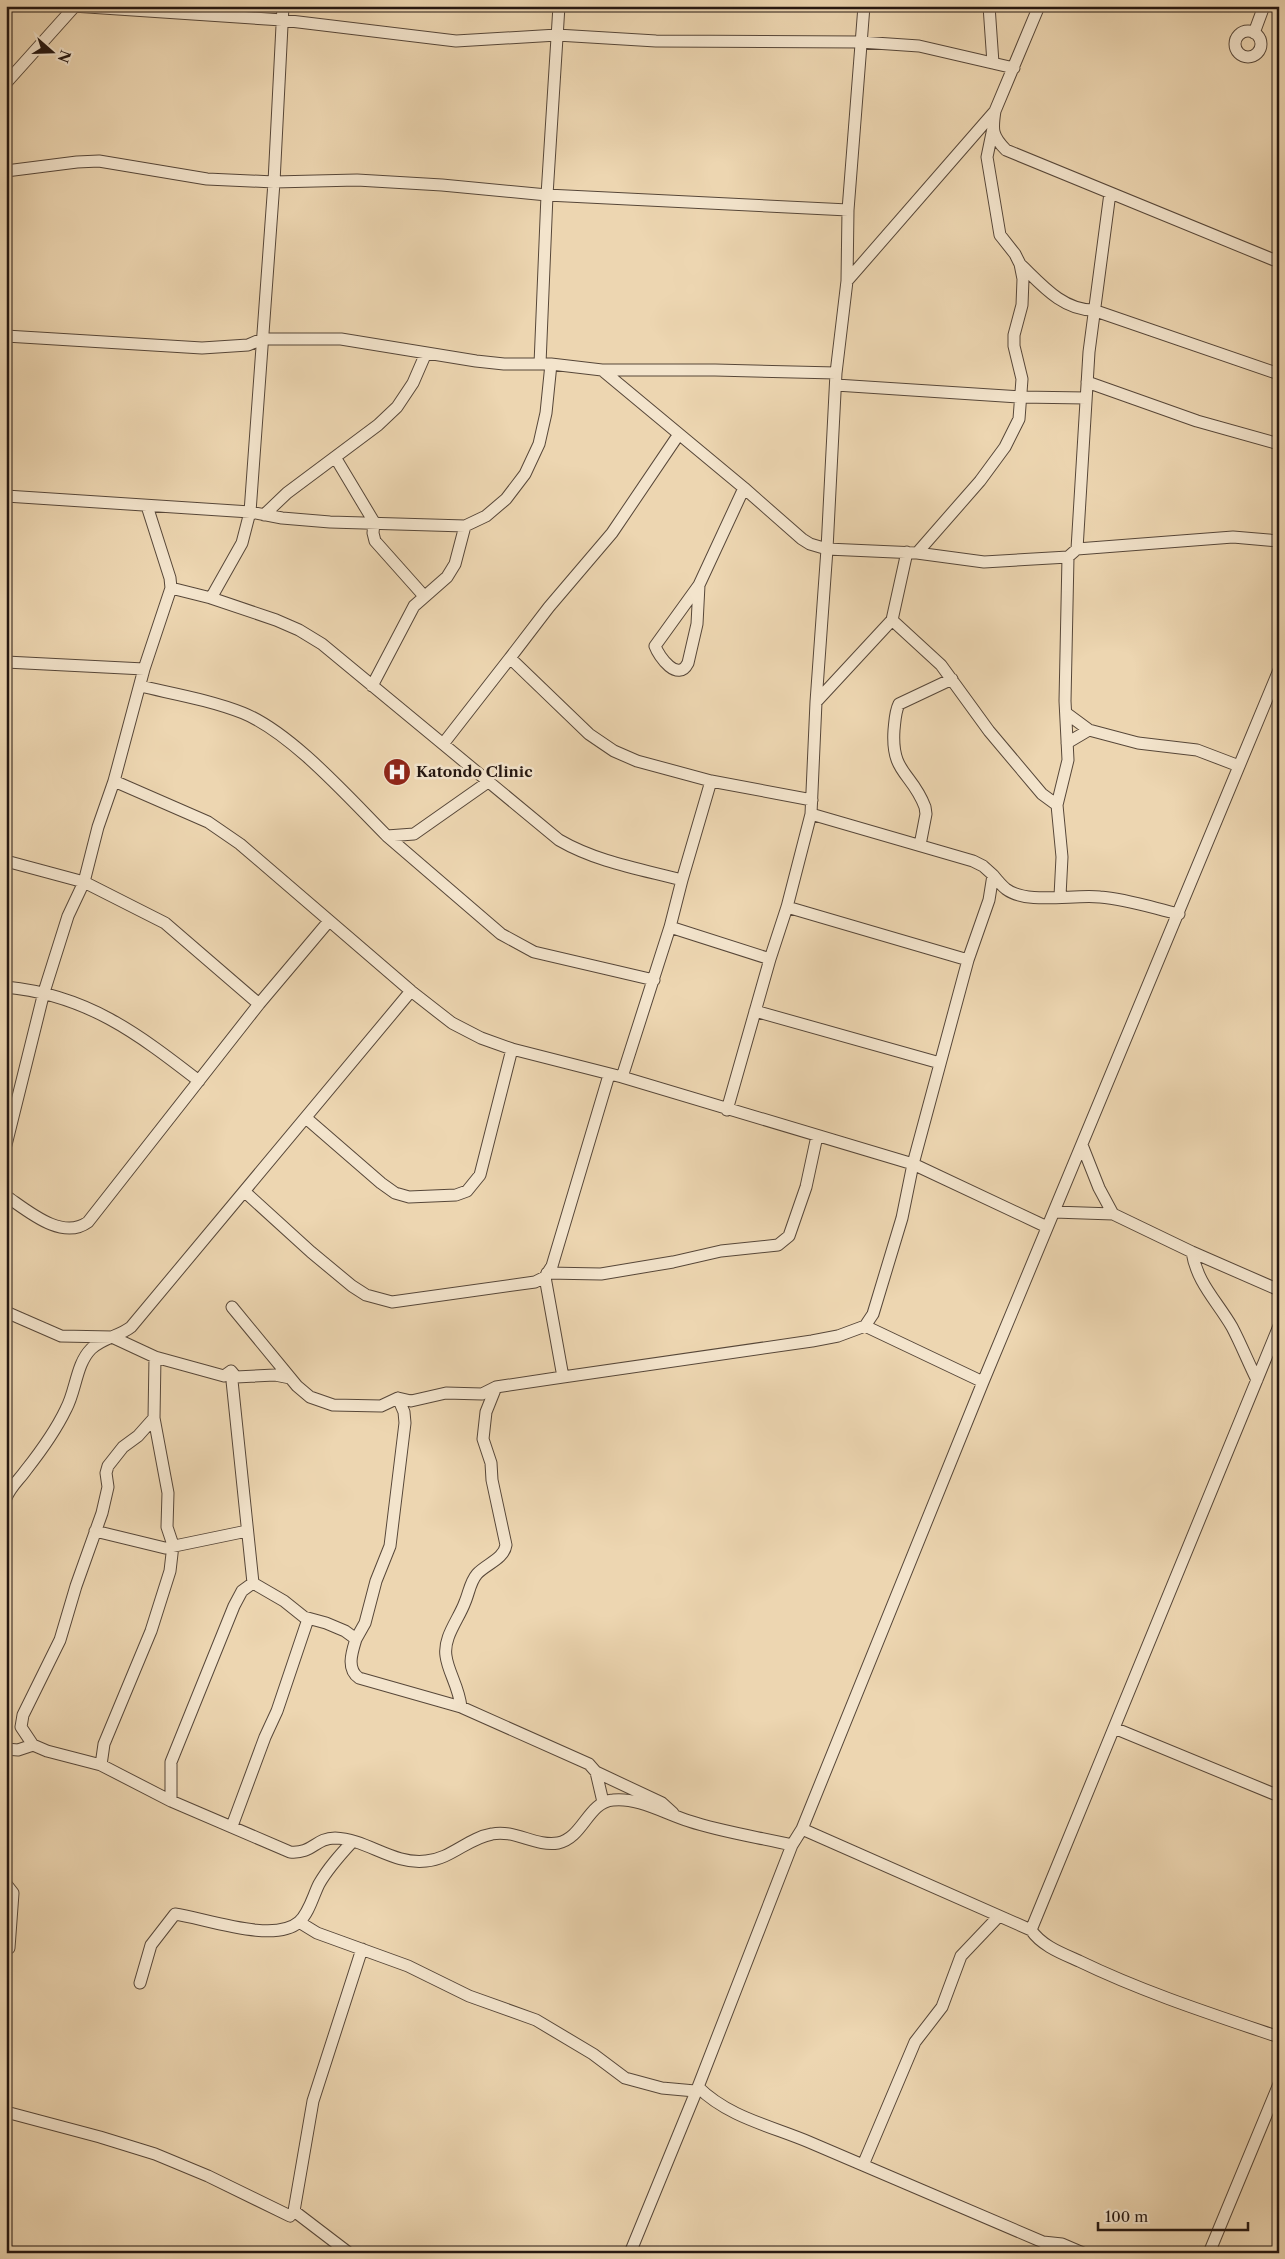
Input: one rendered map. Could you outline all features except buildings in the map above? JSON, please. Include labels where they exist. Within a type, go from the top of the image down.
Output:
[{"type":"street","points":[[6,83],[74,6],[282,20],[456,41],[557,36],[656,41],[860,42],[919,46],[1014,68]]},
{"type":"street","points":[[211,598],[242,543],[250,512],[274,182],[283,6]]},
{"type":"street","points":[[6,496],[250,512],[330,522],[465,526],[486,516],[506,499],[525,474],[539,444],[546,364],[546,195],[559,6]]},
{"type":"street","points":[[727,1110],[787,907],[811,814],[836,373],[847,280],[848,210],[864,6]]},
{"type":"street","points":[[989,6],[993,63]]},
{"type":"street","points":[[816,702],[892,620],[912,552],[975,487],[1005,448],[1019,419],[1022,379],[1014,346],[1014,335],[1024,293],[1020,264],[1015,254],[1000,235],[987,157],[995,111],[1039,6]]},
{"type":"street","points":[[1254,33],[1264,6]]},
{"type":"street","points":[[847,280],[995,111]]},
{"type":"street","points":[[993,128],[996,140],[1006,150],[1279,262]]},
{"type":"street","points":[[6,170],[77,162],[99,162],[188,177],[274,182],[357,180],[442,185],[546,195],[848,210]]},
{"type":"street","points":[[1060,896],[1062,857],[1057,805],[1068,760],[1066,713],[1072,553],[1093,310],[1110,193]]},
{"type":"street","points":[[1020,264],[1067,305],[1084,310],[1093,310],[1279,374]]},
{"type":"street","points":[[6,336],[202,348],[238,346],[262,339],[341,339],[426,354],[495,363],[546,364],[602,370],[836,373]]},
{"type":"street","points":[[264,515],[287,493],[378,425],[397,407],[413,383],[426,354]]},
{"type":"street","points":[[602,370],[744,488],[802,539],[810,544],[827,549],[912,552],[984,562],[1232,537],[1279,541]]},
{"type":"street","points":[[1087,382],[1229,432],[1279,444]]},
{"type":"street","points":[[836,385],[1020,397],[1086,398]]},
{"type":"street","points":[[443,744],[549,607],[612,533],[679,434]]},
{"type":"street","points":[[336,457],[374,522],[373,533],[376,542],[424,596]]},
{"type":"street","points":[[699,585],[697,624],[688,663],[685,668],[674,670],[668,666],[655,646],[699,585],[744,488]]},
{"type":"street","points":[[6,1146],[44,992],[68,916],[84,882],[144,669],[171,588],[170,578],[148,506]]},
{"type":"street","points":[[372,686],[414,606],[447,577],[451,571],[455,564],[465,526]]},
{"type":"street","points":[[171,588],[211,598],[276,620],[299,630],[322,644],[559,840],[578,851],[597,858],[682,880]]},
{"type":"street","points":[[892,620],[941,665],[989,732],[1042,794],[1057,805]]},
{"type":"street","points":[[510,658],[589,734],[614,751],[637,761],[711,781],[812,800]]},
{"type":"street","points":[[6,662],[144,669]]},
{"type":"street","points":[[630,2253],[697,2089],[792,1845],[802,1829],[1047,1226],[1179,914],[1279,670]]},
{"type":"street","points":[[920,845],[926,814],[925,806],[898,764],[894,746],[895,714],[899,704],[952,679]]},
{"type":"street","points":[[140,686],[206,700],[244,713],[276,732],[339,787],[387,836],[501,934],[517,945],[534,952],[654,980]]},
{"type":"street","points":[[1066,713],[1089,730],[1138,743],[1197,750],[1239,766]]},
{"type":"street","points":[[1067,743],[1089,730]]},
{"type":"street","points":[[114,781],[208,822],[240,844],[411,991],[452,1023],[481,1038],[512,1049],[622,1077],[727,1110],[913,1164],[1047,1226]]},
{"type":"street","points":[[622,1077],[670,927],[711,781]]},
{"type":"street","points":[[387,836],[414,834],[488,782]]},
{"type":"street","points":[[811,814],[973,861],[993,875],[1007,890],[1018,895],[1038,898],[1060,896],[1107,898],[1179,914]]},
{"type":"street","points":[[409,855],[414,834]]},
{"type":"street","points":[[6,861],[84,882],[165,923],[259,1004]]},
{"type":"street","points":[[232,1308],[290,1378],[310,1397],[333,1406],[381,1406],[398,1398],[411,1402],[446,1393],[482,1394],[496,1387],[812,1341],[838,1336],[865,1326],[873,1314],[902,1218],[913,1164],[940,1062],[968,960],[989,900],[993,875]]},
{"type":"street","points":[[989,900],[1007,890]]},
{"type":"street","points":[[787,907],[968,960]]},
{"type":"street","points":[[6,1196],[27,1211],[56,1226],[69,1229],[80,1228],[88,1222],[259,1004],[329,922]]},
{"type":"street","points":[[670,927],[770,960]]},
{"type":"street","points":[[6,987],[44,992],[76,1002],[102,1014],[130,1030],[199,1081]]},
{"type":"street","points":[[6,1498],[13,1484],[36,1458],[62,1418],[73,1394],[86,1356],[96,1345],[124,1333],[132,1327],[411,991]]},
{"type":"street","points":[[755,1011],[940,1062]]},
{"type":"street","points":[[306,1118],[380,1184],[395,1193],[409,1197],[462,1193],[474,1184],[480,1175],[512,1049]]},
{"type":"street","points":[[245,1192],[338,1275],[366,1295],[380,1300],[402,1301],[535,1282],[546,1275],[552,1266],[609,1075]]},
{"type":"street","points":[[546,1275],[601,1274],[673,1262],[721,1251],[778,1245],[789,1236],[795,1220],[812,1166],[817,1136]]},
{"type":"street","points":[[1082,1146],[1099,1188],[1113,1214]]},
{"type":"street","points":[[1054,1212],[1113,1214],[1192,1252],[1279,1290]]},
{"type":"street","points":[[1192,1252],[1195,1268],[1201,1282],[1232,1327],[1257,1380]]},
{"type":"street","points":[[546,1275],[563,1377]]},
{"type":"street","points":[[6,1312],[61,1336],[112,1337],[155,1357],[224,1376],[231,1371]]},
{"type":"street","points":[[865,1326],[983,1382]]},
{"type":"street","points":[[1031,1930],[1279,1326]]},
{"type":"street","points":[[102,1765],[104,1744],[151,1631],[170,1571],[173,1545],[167,1527],[168,1493],[154,1418],[155,1357]]},
{"type":"street","points":[[231,1371],[236,1377],[275,1375],[290,1378]]},
{"type":"street","points":[[231,1371],[253,1583]]},
{"type":"street","points":[[461,1708],[458,1688],[446,1659],[447,1643],[466,1600],[472,1581],[501,1556],[505,1551],[506,1545],[492,1480],[491,1463],[483,1439],[486,1412],[496,1387]]},
{"type":"street","points":[[398,1398],[404,1412],[405,1423],[390,1546],[376,1581],[365,1623],[356,1639],[352,1652],[351,1671],[359,1678],[461,1708],[562,1751],[589,1764],[596,1772],[662,1803],[678,1817]]},
{"type":"street","points":[[154,1418],[138,1436],[123,1447],[108,1466],[106,1473],[108,1487],[60,1640],[23,1715],[21,1728],[33,1745],[47,1751],[102,1765],[171,1801],[290,1852],[301,1853],[308,1851],[322,1840],[333,1838],[352,1842],[390,1857],[424,1862],[441,1859],[491,1834],[513,1835],[549,1843],[560,1843],[569,1838],[604,1802],[614,1799],[629,1801],[690,1822],[792,1845]]},
{"type":"street","points":[[95,1531],[158,1548],[247,1531]]},
{"type":"street","points":[[253,1583],[308,1619],[326,1623],[345,1631],[356,1639]]},
{"type":"street","points":[[171,1801],[171,1762],[234,1606],[242,1591],[253,1583]]},
{"type":"street","points":[[232,1826],[265,1737],[277,1711],[308,1619]]},
{"type":"street","points":[[1114,1728],[1279,1796]]},
{"type":"street","points":[[6,1749],[18,1750],[33,1745]]},
{"type":"street","points":[[596,1772],[604,1802]]},
{"type":"street","points":[[802,1829],[1031,1930],[1045,1945],[1099,1971],[1188,2006],[1279,2037]]},
{"type":"street","points":[[140,1983],[151,1944],[175,1914],[192,1916],[249,1931],[289,1927],[299,1922],[327,1871],[352,1842]]},
{"type":"street","points":[[6,1884],[13,1893],[9,1948]]},
{"type":"street","points":[[863,2165],[915,2042],[942,2007],[961,1956],[998,1916]]},
{"type":"street","points":[[299,1922],[309,1930],[427,1974],[477,1999],[536,2020],[593,2054],[625,2078],[662,2088],[697,2089],[730,2111],[863,2165],[1043,2242],[1062,2244],[1083,2253]]},
{"type":"street","points":[[6,2112],[155,2154],[208,2176],[290,2216],[294,2212],[313,2101],[362,1949]]},
{"type":"street","points":[[1209,2253],[1279,2084]]},
{"type":"street","points":[[294,2212],[349,2253]]},
{"type":"place","name":"Katondo Clinic","points":[[397,772]]}]
